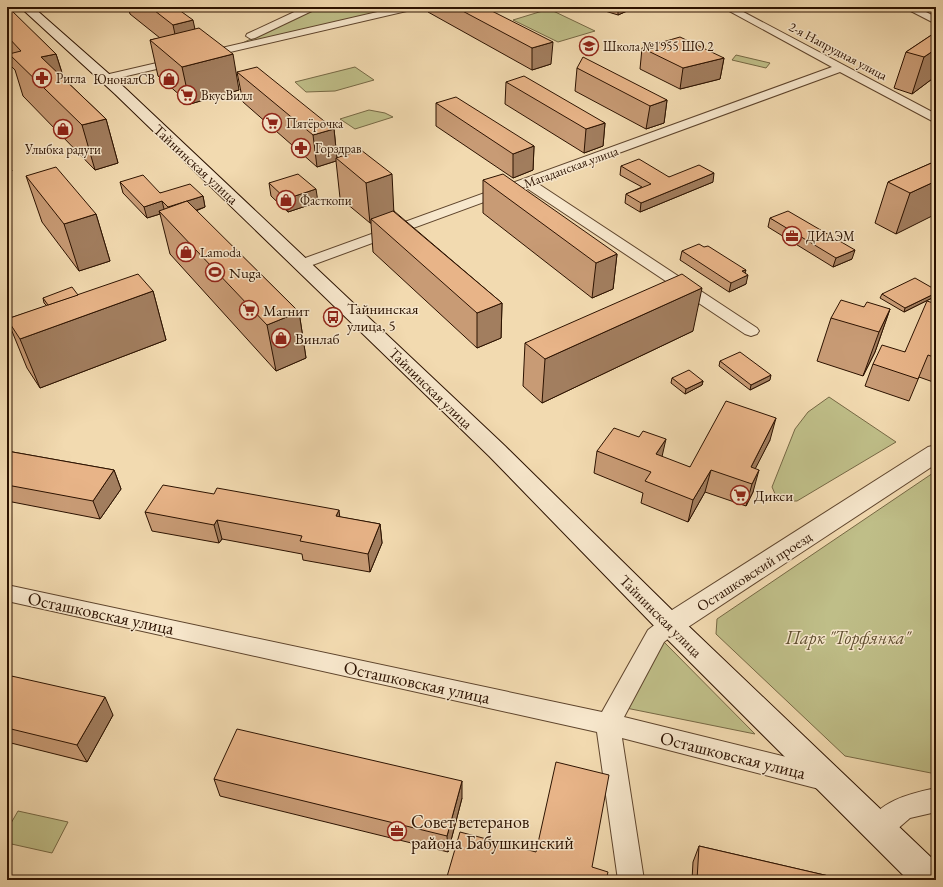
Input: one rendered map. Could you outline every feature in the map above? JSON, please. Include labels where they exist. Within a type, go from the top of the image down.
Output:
[{"type":"main road","name":"Тайнинская улица","points":[[26,7],[105,78],[497,451],[670,625],[931,880]]},
{"type":"main road","name":"Осташковский проезд","points":[[670,625],[936,453]]},
{"type":"street","points":[[220,51],[313,7]]},
{"type":"street","points":[[105,78],[410,7]]},
{"type":"street","name":"2-я Напрудная улица","points":[[727,7],[936,119]]},
{"type":"street","points":[[908,7],[936,21]]},
{"type":"street","name":"Магаданская улица","points":[[302,264],[528,183],[840,68]]},
{"type":"street","points":[[528,183],[751,331]]},
{"type":"street","name":"Осташковская улица","points":[[7,593],[608,724],[826,778]]},
{"type":"street","name":"Осташковский проезд","points":[[608,724],[656,636],[670,625]]},
{"type":"street","points":[[608,724],[631,880]]},
{"type":"street","points":[[878,829],[904,808],[936,800]]},
{"type":"green space","points":[[318,7],[406,7],[234,47]]},
{"type":"green space","points":[[549,9],[595,31],[558,42],[513,20]]},
{"type":"green space","points":[[736,55],[770,63],[766,68],[732,60]]},
{"type":"green space","points":[[355,67],[374,80],[335,91],[306,92],[295,82]]},
{"type":"green space","points":[[369,110],[385,113],[393,117],[355,129],[340,119]]},
{"type":"green space","points":[[829,397],[896,442],[797,501],[787,501],[776,496],[772,487],[795,429],[808,412]]},
{"type":"green space","name":"Парк \"Торфянка\"","points":[[936,471],[936,774],[845,756],[716,634],[717,619]]},
{"type":"green space","points":[[664,642],[755,734],[626,708]]},
{"type":"green space","points":[[18,811],[68,822],[52,853],[7,843],[7,830]]},
{"type":"building","points":[[7,7],[56,54],[41,57],[106,119],[82,125],[9,54],[21,51],[7,36]]},
{"type":"building","points":[[150,7],[175,7],[193,20],[173,25]]},
{"type":"building","points":[[455,7],[484,7],[553,42],[532,48]]},
{"type":"building","points":[[199,28],[233,54],[182,67],[150,40]]},
{"type":"building","points":[[936,32],[936,49],[924,57],[906,52]]},
{"type":"building","points":[[680,37],[724,58],[683,68],[642,48]]},
{"type":"building","points":[[583,57],[667,100],[650,106],[577,68]]},
{"type":"building","points":[[257,67],[334,129],[313,135],[237,72]]},
{"type":"building","points":[[524,76],[605,123],[586,129],[506,82]]},
{"type":"building","points":[[456,97],[534,146],[513,154],[436,103]]},
{"type":"building","points":[[361,150],[392,174],[366,183],[336,158]]},
{"type":"building","points":[[639,159],[669,177],[699,165],[714,173],[641,203],[626,194],[651,184],[621,166]]},
{"type":"building","points":[[936,161],[936,181],[910,193],[888,182]]},
{"type":"building","points":[[56,167],[96,214],[64,224],[26,176]]},
{"type":"building","points":[[298,174],[316,189],[286,199],[269,183]]},
{"type":"building","points":[[503,174],[617,254],[596,263],[483,180]]},
{"type":"building","points":[[143,175],[160,193],[190,184],[203,196],[168,207],[162,201],[144,207],[120,182]]},
{"type":"building","points":[[187,201],[299,312],[267,325],[159,211]]},
{"type":"building","points":[[393,211],[502,303],[477,313],[371,219]]},
{"type":"building","points":[[788,211],[855,250],[836,258],[770,218]]},
{"type":"building","points":[[699,244],[704,247],[708,246],[746,270],[742,271],[748,275],[731,283],[682,251]]},
{"type":"building","points":[[138,274],[153,291],[20,339],[7,319]]},
{"type":"building","points":[[682,274],[702,288],[545,359],[525,343]]},
{"type":"building","points":[[915,278],[936,290],[936,293],[905,308],[882,294]]},
{"type":"building","points":[[72,287],[78,295],[48,305],[43,298]]},
{"type":"building","points":[[841,300],[864,307],[867,302],[890,309],[879,332],[831,318]]},
{"type":"building","points":[[927,301],[936,304],[936,358],[928,355],[918,379],[873,364],[882,345],[905,352]]},
{"type":"building","points":[[740,352],[771,375],[751,385],[720,361]]},
{"type":"building","points":[[689,370],[703,381],[686,389],[672,378]]},
{"type":"building","points":[[726,401],[776,418],[751,467],[759,470],[752,484],[711,470],[693,500],[645,481],[651,472],[597,451],[614,428],[639,437],[643,431],[666,439],[656,454],[690,467]]},
{"type":"building","points":[[7,451],[114,470],[93,501],[7,485]]},
{"type":"building","points":[[163,485],[214,494],[217,488],[339,510],[336,516],[380,524],[368,554],[300,541],[302,536],[217,520],[214,525],[145,512]]},
{"type":"building","points":[[7,675],[105,697],[77,745],[7,728]]},
{"type":"building","points":[[237,729],[462,781],[447,836],[214,779]]},
{"type":"building","points":[[556,762],[609,775],[592,867],[608,872],[606,880],[446,880],[460,832],[536,852]]},
{"type":"building","points":[[699,846],[846,880],[697,880]]},
{"type":"place","name":"Школа №1955 ШО 2","points":[[589,46]]},
{"type":"place","name":"Ригла","points":[[42,78]]},
{"type":"place","name":"ЮноналСВ","points":[[169,79]]},
{"type":"place","name":"ВкусВилл","points":[[187,95]]},
{"type":"place","name":"Пятёрочка","points":[[272,123]]},
{"type":"place","name":"Улыбка радуги","points":[[63,129]]},
{"type":"place","name":"Горздрав","points":[[301,148]]},
{"type":"place","name":"Фасткопи","points":[[286,200]]},
{"type":"place","name":"ДИАЭМ","points":[[792,236]]},
{"type":"place","name":"Lamoda","points":[[186,252]]},
{"type":"place","name":"Nuga","points":[[215,272]]},
{"type":"place","name":"Магнит","points":[[249,310]]},
{"type":"place","name":"Тайнинская улица, 5","points":[[333,317]]},
{"type":"place","name":"Винлаб","points":[[281,338]]},
{"type":"place","name":"Дикси","points":[[740,495]]},
{"type":"place","name":"Совет ветеранов района Бабушкинский","points":[[397,831]]}]
